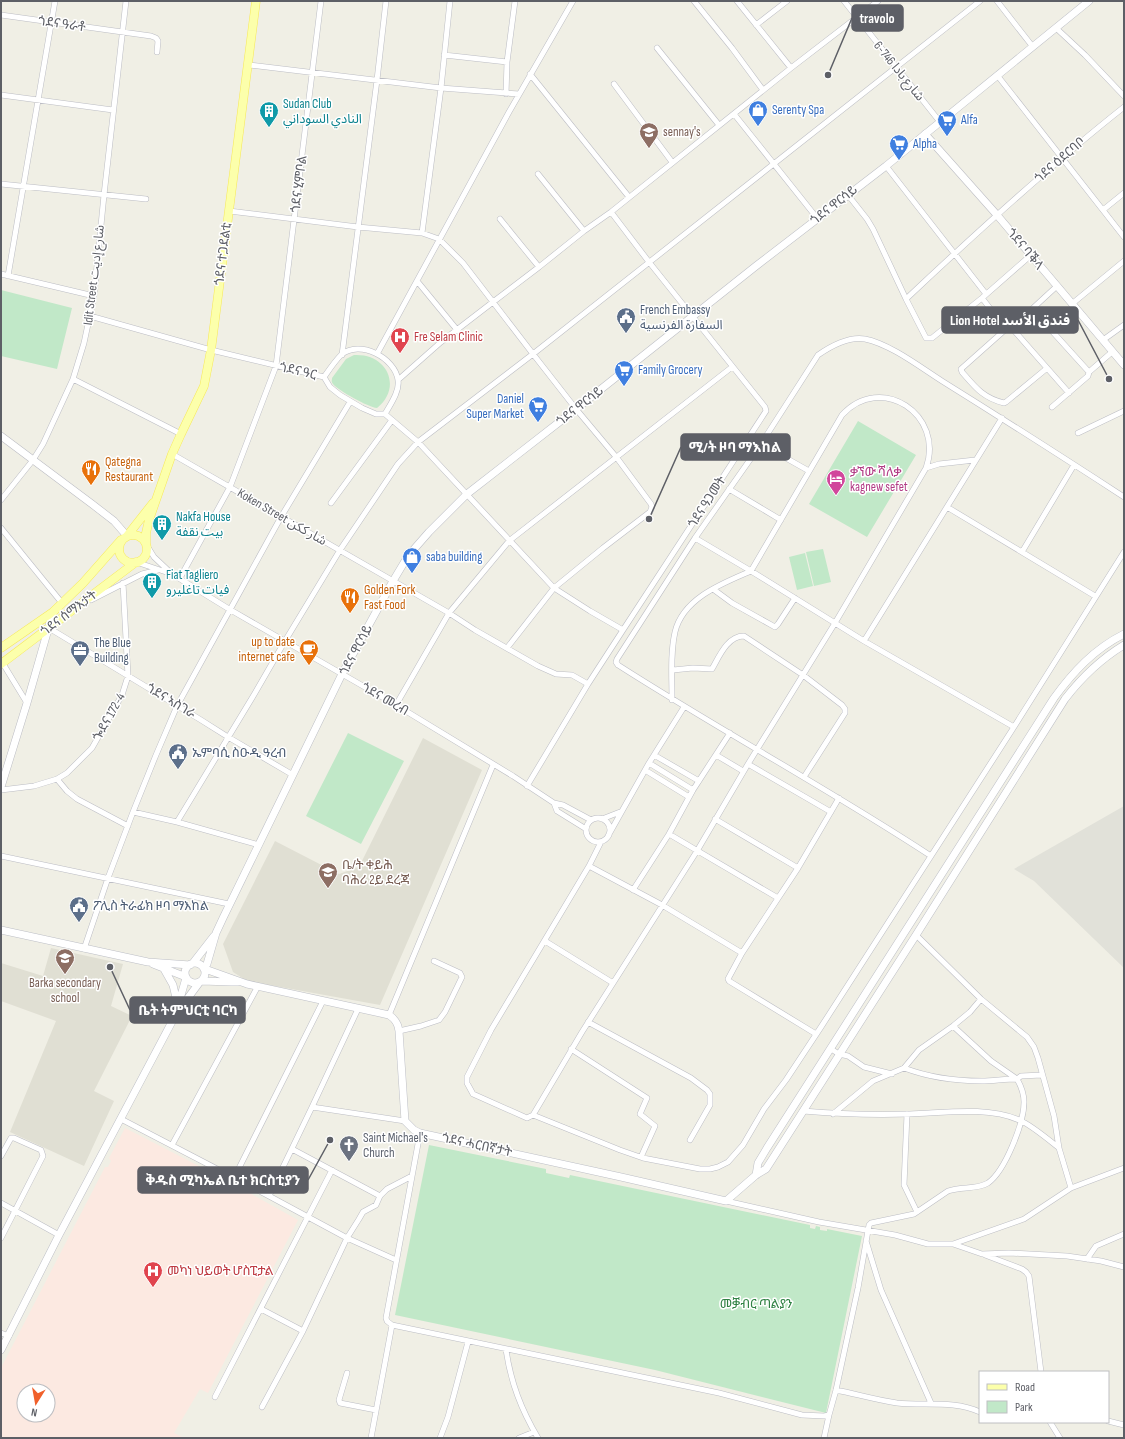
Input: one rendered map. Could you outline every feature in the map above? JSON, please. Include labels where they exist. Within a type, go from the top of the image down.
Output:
[{"type":"main road","name":"ጎደና ተጋደልቲ","points":[[146,544],[146,533],[172,454],[204,386],[211,350],[249,65],[256,1]]},
{"type":"main road","name":"ጎደና ዋርሳይ","points":[[205,969],[216,933],[229,904],[342,674],[393,580],[408,556],[429,532],[467,494],[816,218],[886,166],[1090,1]]},
{"type":"main road","name":"ጎደና ባቕላ","points":[[925,134],[998,215],[1124,365]]},
{"type":"main road","points":[[1,436],[114,521],[124,538]]},
{"type":"main road","name":"ጎደና ተጋደልቲ","points":[[124,538],[158,498]]},
{"type":"main road","points":[[136,535],[144,540],[146,544],[146,553],[144,557],[136,562],[126,561],[120,554],[119,545],[124,538],[136,535]]},
{"type":"main road","name":"ጎደና ሰማእታት","points":[[1,648],[52,612],[83,583],[124,538]]},
{"type":"main road","name":"ጎደና ሰማእታት","points":[[1,662],[78,607],[136,562]]},
{"type":"main road","points":[[1,785],[27,703],[49,628],[52,612]]},
{"type":"main road","points":[[756,1175],[758,1163],[767,1148],[1057,694],[1070,676],[1082,664],[1108,643],[1124,634]]},
{"type":"main road","points":[[726,1201],[756,1175],[766,1169],[945,890],[1065,699],[1081,680],[1102,660],[1124,645]]},
{"type":"main road","points":[[936,884],[945,890]]},
{"type":"main road","points":[[1,930],[148,962],[200,964],[205,969],[232,978],[239,982]]},
{"type":"main road","name":"ጎደና ዋርሳይ","points":[[191,964],[216,933]]},
{"type":"main road","points":[[148,962],[186,977],[193,983],[239,982],[389,1015],[394,1018],[397,1022],[399,1031],[405,1121]]},
{"type":"main road","points":[[175,1016],[186,977],[186,969],[191,964]]},
{"type":"main road","points":[[164,969],[173,985],[177,1005]]},
{"type":"main road","points":[[1,1350],[59,1235],[175,1016],[204,978],[205,969]]},
{"type":"main road","name":"ጎደና ሓርበኛታት","points":[[405,1121],[414,1130],[420,1133],[726,1201]]},
{"type":"street","points":[[8,276],[55,1]]},
{"type":"street","name":"Idit Street شارع إديت","points":[[1,500],[33,460],[43,444],[73,379],[90,316],[94,296],[126,1]]},
{"type":"street","name":"ጎደና ሂምቦል","points":[[180,578],[230,487],[276,366],[321,1]]},
{"type":"street","points":[[342,355],[386,1]]},
{"type":"street","points":[[422,233],[441,88],[450,1]]},
{"type":"street","points":[[506,94],[507,62],[515,1]]},
{"type":"street","points":[[378,354],[416,281],[530,74],[573,1]]},
{"type":"street","points":[[694,1],[732,48],[763,90]]},
{"type":"street","points":[[737,1],[791,68]]},
{"type":"street","points":[[756,25],[787,1]]},
{"type":"street","name":"شارع بادا 746-6","points":[[844,1],[940,122]]},
{"type":"street","points":[[398,380],[441,342],[584,231],[611,212],[763,90],[878,1]]},
{"type":"street","points":[[177,822],[340,550],[398,464],[418,442],[533,354],[980,1]]},
{"type":"street","points":[[997,1],[1033,47]]},
{"type":"street","name":"ጎደና ዓራቶ","points":[[1,15],[156,38],[158,41],[157,52]]},
{"type":"street","points":[[1056,28],[1085,55],[1124,96]]},
{"type":"street","points":[[657,48],[719,125]]},
{"type":"street","points":[[444,55],[507,62]]},
{"type":"street","points":[[249,65],[441,88],[519,94]]},
{"type":"street","points":[[530,74],[629,197]]},
{"type":"street","points":[[997,75],[1124,237]]},
{"type":"street","points":[[614,84],[672,162]]},
{"type":"street","points":[[1,95],[113,110]]},
{"type":"street","name":"ጎደና ዕደርባቦ","points":[[906,299],[1062,158],[1124,107]]},
{"type":"street","points":[[734,114],[816,218]]},
{"type":"street","points":[[886,166],[986,294]]},
{"type":"street","points":[[538,174],[584,231]]},
{"type":"street","points":[[1,184],[146,199]]},
{"type":"street","points":[[1103,210],[1124,193]]},
{"type":"street","points":[[848,195],[867,219],[924,336],[928,339],[932,338],[982,298],[1031,255]]},
{"type":"street","points":[[229,211],[358,228],[422,233],[439,239],[464,263],[576,409],[617,458],[651,504],[652,507],[650,512],[554,588],[507,648]]},
{"type":"street","name":"ጎደና ዓጋመት","points":[[527,786],[588,684],[765,414],[765,407],[611,212]]},
{"type":"street","points":[[500,219],[539,267]]},
{"type":"street","points":[[1073,303],[1124,260]]},
{"type":"street","points":[[1,274],[94,296]]},
{"type":"street","points":[[416,281],[458,330]]},
{"type":"street","points":[[1046,369],[1004,403],[995,401],[979,392],[961,369],[1057,286]]},
{"type":"street","points":[[982,298],[1069,394]]},
{"type":"street","points":[[1032,309],[1089,372]]},
{"type":"street","name":"ጎደና ዓር","points":[[90,316],[211,350],[324,377],[330,386],[350,402],[376,414],[385,414],[418,442],[554,588],[623,630]]},
{"type":"street","points":[[1103,340],[1124,325]]},
{"type":"street","points":[[931,856],[839,798],[672,700],[618,665],[616,659],[695,538],[761,444],[818,355],[840,342],[853,339],[864,339],[888,348],[1002,418],[1124,497]]},
{"type":"street","points":[[324,377],[342,355],[352,350],[368,350],[378,354],[395,370],[398,380],[394,397],[385,414]]},
{"type":"street","points":[[1052,407],[1069,394],[1088,376],[1089,372],[1112,352]]},
{"type":"street","points":[[396,705],[449,613],[509,541],[617,458],[732,366]]},
{"type":"street","points":[[73,379],[181,434]]},
{"type":"street","points":[[672,700],[673,645],[675,631],[680,620],[696,601],[713,589],[751,571],[842,415],[848,409],[860,402],[873,398],[895,400],[912,410],[923,424],[928,438],[930,454],[926,468],[835,623],[743,771],[697,851],[588,1022],[533,1115],[527,1118],[473,1094],[467,1083],[467,1077],[491,1030],[589,866],[601,842],[608,836],[620,812],[654,754],[684,707]]},
{"type":"street","points":[[84,949],[108,878],[133,812],[178,706],[229,609],[281,517],[350,402]]},
{"type":"street","points":[[1078,433],[1124,411]]},
{"type":"street","points":[[864,642],[1002,418]]},
{"type":"street","points":[[331,503],[392,420]]},
{"type":"street","points":[[761,444],[809,471]]},
{"type":"street","name":"Koken Street شار ككن","points":[[172,454],[393,580],[550,672],[572,675],[588,684]]},
{"type":"street","points":[[926,468],[939,464],[976,460]]},
{"type":"street","points":[[1022,552],[1074,465]]},
{"type":"street","points":[[729,489],[781,520]]},
{"type":"street","points":[[947,507],[1095,596]]},
{"type":"street","points":[[1,528],[27,558],[62,603]]},
{"type":"street","points":[[695,538],[795,598],[864,642],[1014,727]]},
{"type":"street","points":[[146,544],[158,562],[172,574]]},
{"type":"street","points":[[533,1115],[641,1157],[700,1169],[718,1167],[728,1162],[743,1145],[764,1109],[786,1080],[816,1034],[1014,727],[1124,552]]},
{"type":"street","points":[[136,562],[172,574]]},
{"type":"street","points":[[78,607],[142,574],[158,570]]},
{"type":"street","name":"ጎደና መረብ","points":[[172,574],[229,609],[396,705],[554,803],[563,805],[591,820]]},
{"type":"street","name":"ጐደና 172-4","points":[[1,785],[34,786],[57,779],[67,773],[92,748],[122,695],[128,676],[123,583]]},
{"type":"street","points":[[713,589],[774,627],[778,624],[795,598]]},
{"type":"street","name":"ጎደና ኣስገራ","points":[[49,628],[228,738],[293,775]]},
{"type":"street","points":[[672,670],[693,668],[712,669],[727,644],[741,636],[747,637],[803,675],[845,709],[845,713],[804,777]]},
{"type":"street","points":[[1,662],[27,703]]},
{"type":"street","points":[[633,890],[669,834],[693,790],[730,734]]},
{"type":"street","points":[[654,754],[699,781]]},
{"type":"street","points":[[716,755],[743,771]]},
{"type":"street","points":[[649,763],[693,790]]},
{"type":"street","points":[[748,764],[831,812]]},
{"type":"street","points":[[389,1015],[494,765]]},
{"type":"street","points":[[645,770],[689,797]]},
{"type":"street","points":[[57,779],[67,791],[77,799],[128,826]]},
{"type":"street","points":[[816,1034],[729,981],[729,977],[742,953],[798,868],[839,798]]},
{"type":"street","name":"ጎደና መረብ","points":[[554,803],[558,811],[586,829]]},
{"type":"street","points":[[133,812],[177,822],[259,845]]},
{"type":"street","points":[[594,856],[592,841],[587,836],[586,829],[588,823],[591,820],[598,818],[602,819],[620,812]]},
{"type":"street","points":[[572,820],[577,813]]},
{"type":"street","points":[[602,819],[608,824],[610,832],[608,836]]},
{"type":"street","points":[[715,819],[798,868]]},
{"type":"street","points":[[669,834],[778,898]]},
{"type":"street","points":[[592,841],[601,842]]},
{"type":"street","points":[[1,856],[229,904]]},
{"type":"street","points":[[589,866],[662,905],[742,953]]},
{"type":"street","points":[[916,935],[981,999],[1027,1037],[1034,1047],[1054,1116],[1059,1148],[1071,1188]]},
{"type":"street","points":[[545,941],[613,983]]},
{"type":"street","points":[[399,1031],[439,1020],[445,1012],[462,977],[460,973],[434,961]]},
{"type":"street","points":[[172,1145],[258,986]]},
{"type":"street","points":[[833,1114],[869,1084],[904,1068],[919,1050],[953,1026],[970,1012],[981,999]]},
{"type":"street","points":[[234,1178],[323,1001]]},
{"type":"street","points":[[269,1196],[358,1009]]},
{"type":"street","points":[[588,1022],[691,1078],[707,1090],[710,1094],[710,1105],[690,1140]]},
{"type":"street","points":[[824,1438],[858,1288],[869,1225],[871,1223],[911,1216],[953,1189],[981,1186],[994,1177],[1000,1170],[1015,1139],[1024,1101],[1020,1084],[1016,1079],[991,1061],[953,1026]]},
{"type":"street","points":[[572,1049],[647,1098],[640,1114],[655,1126],[641,1157]]},
{"type":"street","points":[[831,1049],[839,1054],[848,1056],[864,1067],[892,1074]]},
{"type":"street","points":[[904,1068],[918,1073],[957,1080],[981,1081],[1016,1079],[1021,1076],[1042,1074]]},
{"type":"street","points":[[312,1107],[405,1121]]},
{"type":"street","points":[[803,1111],[833,1114],[977,1112],[1002,1114],[1020,1120],[1059,1148]]},
{"type":"street","points":[[908,1114],[904,1185],[918,1212]]},
{"type":"street","points":[[121,1119],[347,1238],[396,1260]]},
{"type":"street","points":[[420,1133],[386,1318],[392,1325],[506,1350],[719,1393],[802,1415],[824,1416],[829,1414]]},
{"type":"street","points":[[1,1156],[11,1138],[14,1138],[43,1152],[43,1156],[1,1238]]},
{"type":"street","points":[[292,1149],[380,1196]]},
{"type":"street","points":[[953,1244],[1024,1219],[1071,1188],[1124,1168]]},
{"type":"street","points":[[215,1397],[332,1170]]},
{"type":"street","points":[[262,1407],[303,1331],[347,1238],[363,1212],[376,1205],[380,1196],[387,1188],[412,1176]]},
{"type":"street","points":[[726,1201],[819,1222],[894,1235],[928,1244],[953,1244],[1022,1269],[1029,1276],[1041,1371]]},
{"type":"street","points":[[1,1202],[59,1235]]},
{"type":"street","points":[[1087,1259],[1096,1246],[1124,1234]]},
{"type":"street","points":[[866,1240],[882,1290],[931,1403]]},
{"type":"street","points":[[982,1254],[1045,1255],[1087,1259],[1124,1267]]},
{"type":"street","points":[[261,1309],[303,1331]]},
{"type":"street","points":[[371,1438],[392,1325]]},
{"type":"street","points":[[1,1333],[9,1336]]},
{"type":"street","points":[[440,1438],[448,1417],[468,1342]]},
{"type":"street","points":[[506,1350],[510,1374],[518,1400],[538,1438]]},
{"type":"street","points":[[348,1373],[339,1400],[340,1403],[376,1410]]},
{"type":"street","points":[[836,1390],[897,1403],[931,1403],[967,1407],[979,1412]]},
{"type":"street","points":[[1109,1421],[1124,1424]]},
{"type":"street","points":[[1051,1423],[1060,1438]]},
{"type":"street","points":[[520,1438],[534,1432]]},
{"type":"shaded area","points":[[423,738],[482,770],[380,1005],[247,981],[233,972],[223,944],[275,841],[339,874],[359,867]]},
{"type":"shaded area","points":[[1124,806],[1124,968],[1034,881],[1014,869]]},
{"type":"shaded area","points":[[51,948],[123,964],[111,1006],[132,1016],[94,1091],[114,1101],[84,1166],[10,1132],[56,1021],[1,1001],[1,963],[43,976]]},
{"type":"shaded area","name":"መካነ ህይወት ሆስፒታል","points":[[125,1128],[230,1182],[298,1220],[208,1393],[200,1389],[174,1433],[184,1438],[1,1438],[1,1368],[105,1167],[108,1167],[111,1161],[109,1158]]},
{"type":"green space","points":[[1,290],[72,308],[57,369],[1,356]]},
{"type":"green space","points":[[354,355],[366,356],[375,359],[383,365],[388,373],[390,381],[389,391],[385,400],[377,408],[367,405],[341,391],[332,382],[332,378],[346,359]]},
{"type":"green space","points":[[858,421],[916,455],[867,537],[809,504]]},
{"type":"green space","points":[[823,549],[831,582],[814,586],[806,552]]},
{"type":"green space","points":[[805,553],[813,586],[797,590],[789,557]]},
{"type":"green space","points":[[348,733],[404,761],[361,844],[306,816]]},
{"type":"green space","name":"መቓብር ጣልያን","points":[[429,1145],[546,1169],[546,1173],[569,1178],[570,1175],[810,1225],[810,1228],[815,1229],[816,1226],[820,1227],[820,1230],[827,1231],[827,1229],[862,1236],[826,1413],[655,1370],[395,1315]]},
{"type":"place","name":"travolo","points":[[828,75]]},
{"type":"place","name":"Serenty Spa","points":[[758,127]]},
{"type":"place","name":"Sudan Club النادي السوداني","points":[[269,128]]},
{"type":"place","name":"Alfa","points":[[947,137]]},
{"type":"place","name":"sennay's","points":[[649,149]]},
{"type":"place","name":"Alpha","points":[[899,161]]},
{"type":"place","name":"French Embassy السفارة الفرنسية","points":[[626,334]]},
{"type":"place","name":"Fre Selam Clinic","points":[[400,354]]},
{"type":"place","name":"Lion Hotel فندق الأسد","points":[[1109,379]]},
{"type":"place","name":"Family Grocery","points":[[624,387]]},
{"type":"place","name":"Daniel Super Market","points":[[538,423]]},
{"type":"place","name":"Qategna Restaurant","points":[[91,486]]},
{"type":"place","name":"ቃኘው ሻለቃ kagnew sefet","points":[[836,496]]},
{"type":"place","name":"ሚ/ት ዞባ ማእከል","points":[[649,519]]},
{"type":"place","name":"Nakfa House بيت نقفة","points":[[162,541]]},
{"type":"place","name":"saba building","points":[[412,574]]},
{"type":"place","name":"Fiat Tagliero فيات تاغليرو","points":[[152,599]]},
{"type":"place","name":"Golden Fork Fast Food","points":[[350,614]]},
{"type":"place","name":"up to date internet cafe","points":[[309,666]]},
{"type":"place","name":"The Blue Building","points":[[80,667]]},
{"type":"place","name":"ኤምባሲ ስዑዲ ዓረብ","points":[[178,770]]},
{"type":"place","name":"ቤ/ት ቀይሕ ባሕሪ 2ይ ደረጃ","points":[[328,889]]},
{"type":"place","name":"ፖሊስ ትራፊክ ዞባ ማእከል","points":[[79,923]]},
{"type":"place","name":"ቤት ትምህርቲ ባርካ","points":[[110,967]]},
{"type":"place","name":"Barka secondary school","points":[[65,975]]},
{"type":"place","name":"ቅዱስ ሚካኤል ቤተ ክርስቲያን","points":[[330,1140]]},
{"type":"place","name":"Saint Michael's Church","points":[[349,1162]]},
{"type":"place","name":"መካነ ህይወት ሆስፒታል","points":[[153,1288]]}]
